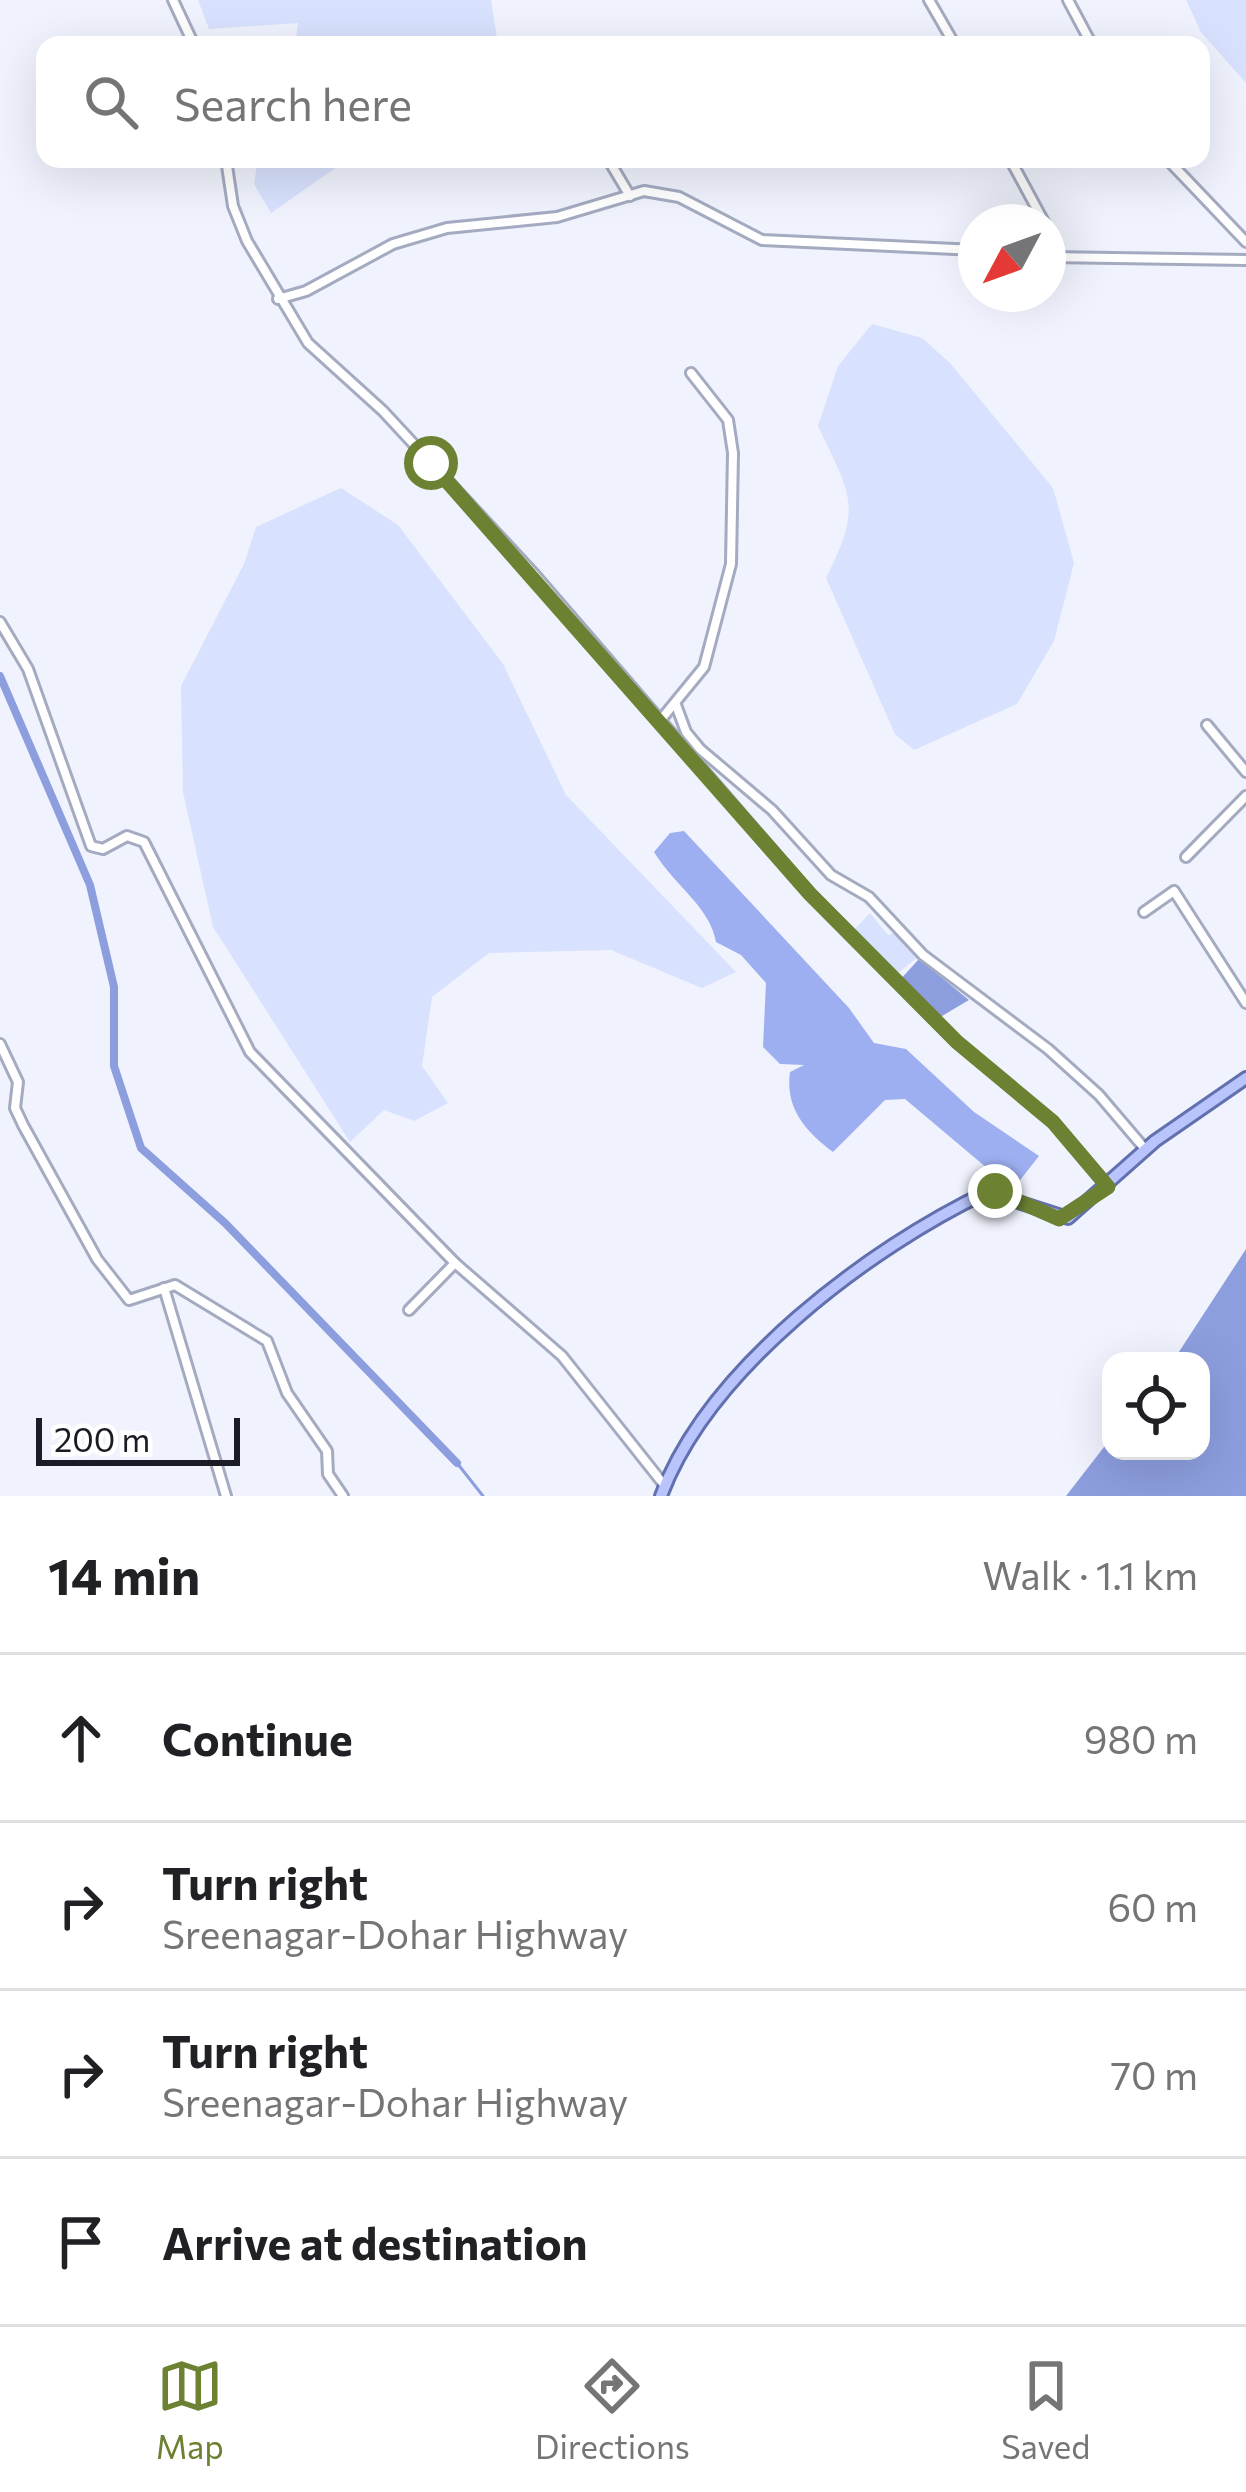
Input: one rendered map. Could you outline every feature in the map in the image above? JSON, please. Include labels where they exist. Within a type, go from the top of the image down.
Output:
[{"type":"main road","points":[[663,1491],[747,1367],[856,1268],[937,1215],[987,1192],[1004,1193],[1059,1219],[1108,1187],[1145,1149],[1246,1078]]},
{"type":"street","points":[[173,0],[190,36]]},
{"type":"street","points":[[929,0],[950,36]]},
{"type":"street","points":[[1068,0],[1086,36]]},
{"type":"street","points":[[227,168],[233,206],[278,299],[308,344],[399,428],[535,575],[810,894],[969,1053],[1053,1122],[1108,1187]]},
{"type":"street","points":[[613,168],[630,196]]},
{"type":"street","points":[[1015,168],[1034,204]]},
{"type":"street","points":[[1176,168],[1246,242]]},
{"type":"street","points":[[278,299],[306,290],[393,244],[447,228],[557,217],[644,191],[679,196],[762,240],[958,249]]},
{"type":"street","points":[[1066,257],[1246,260]]},
{"type":"street","points":[[659,722],[704,668],[730,564],[733,454],[728,420],[691,373]]},
{"type":"street","points":[[0,622],[28,669],[91,845],[103,849],[127,836],[144,842],[250,1052],[455,1263],[562,1356],[663,1491]]},
{"type":"street","points":[[676,705],[686,732],[700,749],[772,810],[831,875],[869,897],[923,955],[1048,1049],[1099,1095],[1145,1149]]},
{"type":"street","points":[[1207,725],[1246,772]]},
{"type":"street","points":[[1186,856],[1246,796]]},
{"type":"street","points":[[1144,911],[1174,891],[1246,1003]]},
{"type":"street","points":[[0,1044],[18,1082],[15,1108],[22,1125],[98,1259],[129,1300],[175,1285],[267,1341],[286,1393],[327,1451],[328,1474],[344,1496]]},
{"type":"street","points":[[409,1310],[455,1263]]},
{"type":"street","points":[[164,1288],[226,1496]]},
{"type":"shaded area","points":[[198,0],[491,0],[497,36],[296,36],[298,23],[209,29]]},
{"type":"shaded area","points":[[1186,0],[1246,0],[1246,83],[1210,42],[1210,36],[1201,32]]},
{"type":"shaded area","points":[[257,168],[335,168],[271,213],[254,184]]},
{"type":"shaded area","points":[[872,324],[922,338],[950,363],[1053,488],[1074,563],[1054,641],[1017,704],[914,750],[895,734],[826,578],[845,533],[848,501],[818,426],[838,366]]},
{"type":"shaded area","points":[[341,488],[398,525],[503,664],[566,795],[736,972],[702,988],[611,950],[489,953],[432,997],[422,1066],[448,1103],[414,1121],[384,1110],[350,1142],[213,927],[183,792],[181,686],[244,564],[256,527]]},
{"type":"shaded area","points":[[684,831],[849,1008],[874,1043],[906,1049],[974,1112],[1039,1156],[1017,1184],[1000,1179],[905,1099],[885,1100],[833,1152],[814,1136],[794,1108],[789,1085],[790,1072],[804,1065],[780,1064],[763,1047],[766,983],[741,955],[716,942],[707,918],[654,852],[670,833]]},
{"type":"shaded area","points":[[870,913],[888,935],[898,931],[919,956],[893,977],[853,931]]},
{"type":"shaded area","points":[[919,959],[969,1000],[937,1019],[899,981]]},
{"type":"shaded area","points":[[1246,1249],[1246,1496],[1066,1496],[1102,1450],[1102,1460],[1210,1460],[1210,1352],[1179,1352]]},
{"type":"waterway","points":[[0,676],[90,885],[114,987],[114,1066],[141,1148],[225,1223],[457,1463]]},
{"type":"waterway","points":[[457,1463],[483,1496]]},
{"type":"route","points":[[431,463],[535,575],[810,894],[957,1042],[1053,1122],[1108,1187],[1068,1218],[1059,1219],[995,1191]]}]
